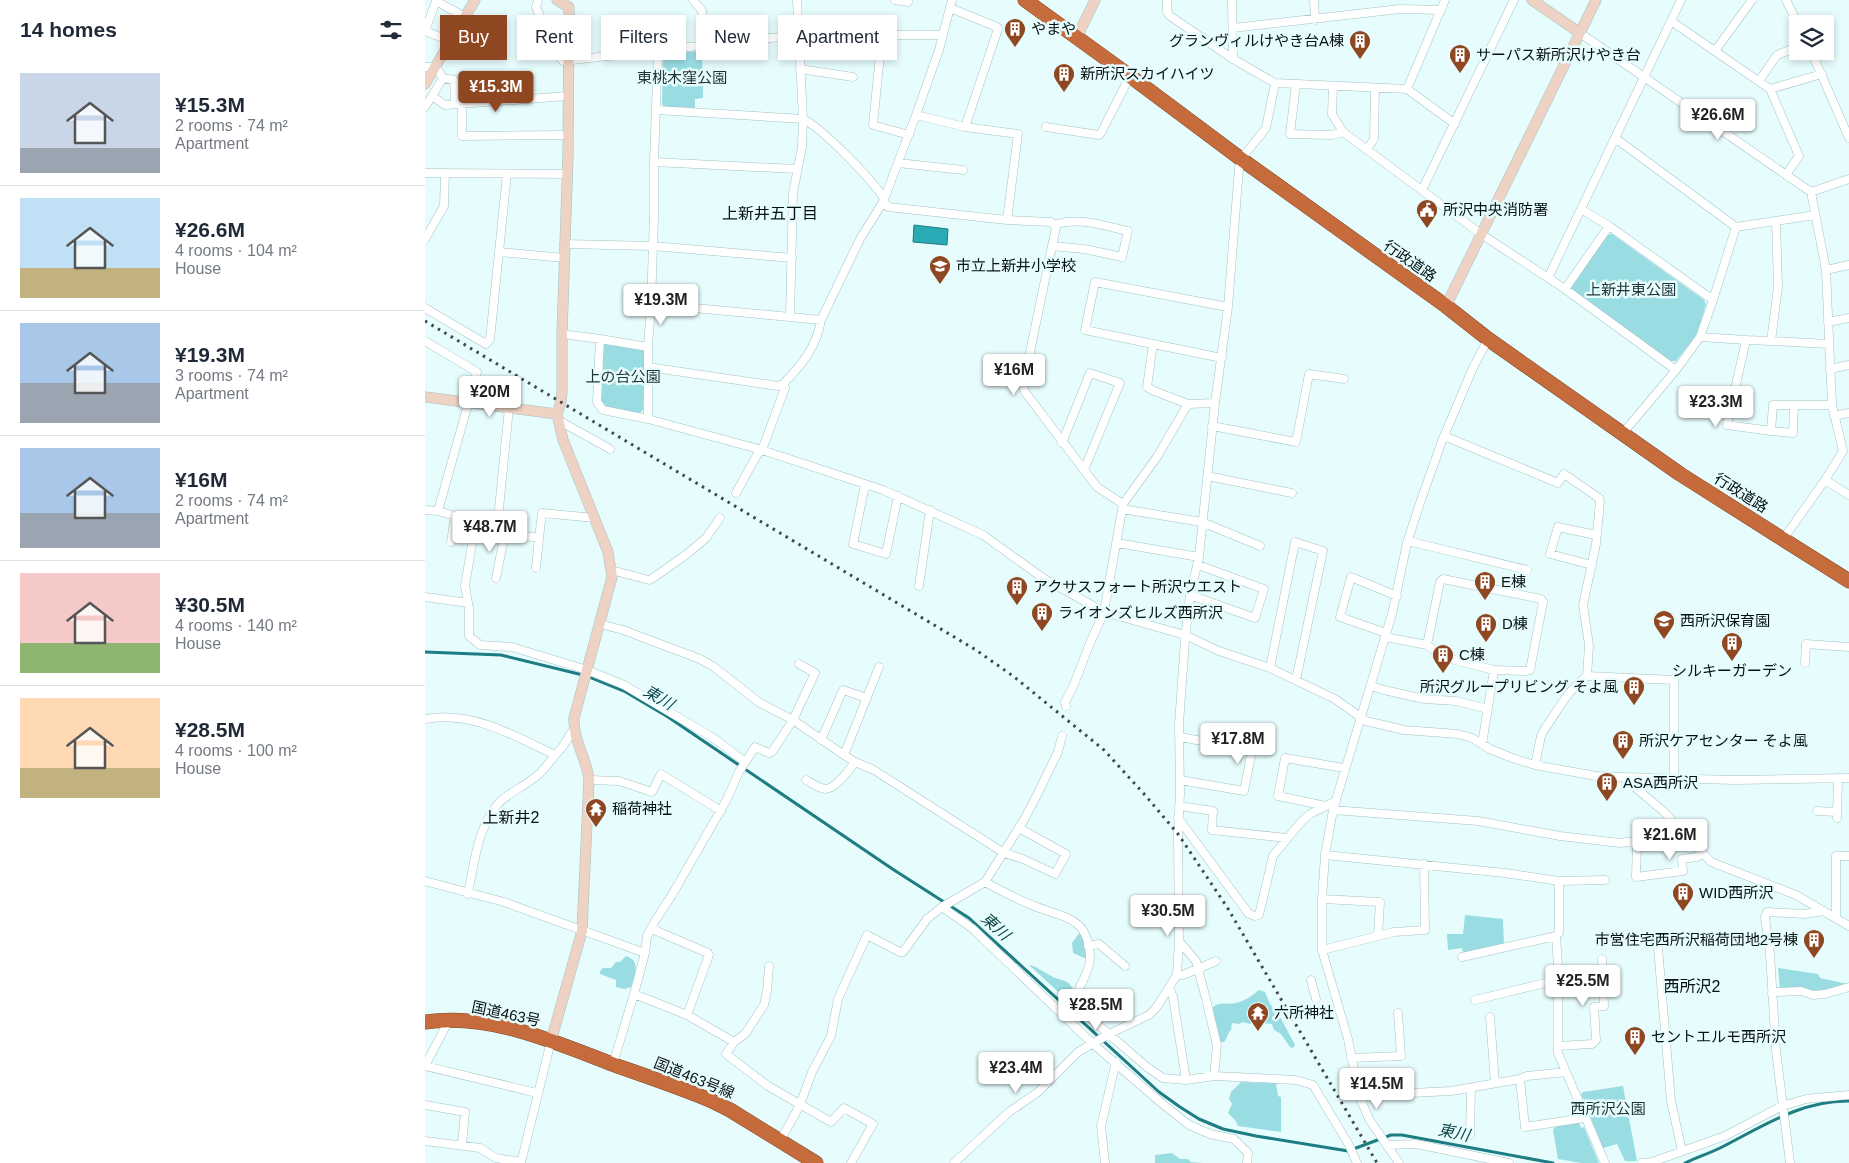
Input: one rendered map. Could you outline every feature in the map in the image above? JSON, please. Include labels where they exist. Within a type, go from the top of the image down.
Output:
[{"type":"highway","name":"行政道路","points":[[1025,0],[1241,159],[1446,306],[1488,339],[1680,474],[1784,538]]},
{"type":"highway","points":[[1784,538],[1849,581]]},
{"type":"highway","name":"国道463号","points":[[425,1022],[449,1020],[495,1025],[551,1040]]},
{"type":"highway","name":"国道463号線","points":[[551,1040],[712,1101],[816,1163]]},
{"type":"street","points":[[466,15],[475,0]]},
{"type":"street","points":[[538,0],[536,7],[556,53],[563,61],[601,57]]},
{"type":"street","points":[[425,1141],[480,1148],[496,1158],[521,1163],[537,1092],[583,931],[589,780],[588,770],[574,729],[574,718],[612,577],[608,552],[563,440],[558,417],[562,392],[569,3],[557,0]]},
{"type":"street","points":[[693,0],[702,11],[702,15]]},
{"type":"street","points":[[797,0],[797,15]]},
{"type":"street","points":[[895,0],[908,2]]},
{"type":"street","points":[[1077,37],[1095,0]]},
{"type":"street","points":[[1167,0],[1167,14],[1233,58],[1275,83],[1407,89],[1455,124]]},
{"type":"street","points":[[1233,0],[1233,58]]},
{"type":"street","points":[[1314,0],[1315,20]]},
{"type":"street","points":[[1407,89],[1445,0]]},
{"type":"street","points":[[1421,190],[1455,124],[1514,0]]},
{"type":"street","points":[[1532,0],[1811,192],[1826,270],[1832,405],[1843,451],[1784,538]]},
{"type":"street","points":[[1446,306],[1595,0]]},
{"type":"street","points":[[1548,278],[1681,0]]},
{"type":"street","points":[[1715,51],[1752,0]]},
{"type":"street","points":[[1786,0],[1794,15]]},
{"type":"street","points":[[440,36],[425,31],[436,1],[461,15]]},
{"type":"street","points":[[648,367],[778,386],[783,384],[806,358],[819,334],[821,320],[860,239],[883,202],[917,115],[939,50],[951,4],[999,29],[965,127]]},
{"type":"street","points":[[1233,28],[1400,9],[1441,10]]},
{"type":"street","points":[[1671,21],[1770,90],[1799,156],[1786,175]]},
{"type":"street","points":[[909,135],[873,125],[882,35],[942,35]]},
{"type":"street","points":[[1759,81],[1777,55],[1789,50]]},
{"type":"street","points":[[425,84],[430,67],[440,54]]},
{"type":"street","points":[[648,419],[648,347],[653,246],[658,60]]},
{"type":"street","points":[[790,317],[793,193],[802,147],[803,119],[799,60]]},
{"type":"street","points":[[1815,60],[1849,138]]},
{"type":"street","points":[[430,67],[443,78],[454,80],[459,104],[462,136],[568,135]]},
{"type":"street","points":[[800,69],[853,77]]},
{"type":"street","points":[[1770,90],[1821,74]]},
{"type":"street","points":[[1046,127],[1099,135],[1130,76]]},
{"type":"street","points":[[425,107],[443,78]]},
{"type":"street","points":[[954,1163],[1009,1112],[1038,1092],[1073,1057],[1092,1043],[1149,1015],[1156,1008],[1177,975],[1179,941],[1179,724],[1185,635],[1190,595],[1198,561],[1212,426],[1228,307],[1241,159],[1266,128],[1275,83]]},
{"type":"street","points":[[1296,84],[1290,134],[1331,135],[1343,132]]},
{"type":"street","points":[[1333,86],[1332,114],[1343,132],[1481,234],[1565,289],[1676,370]]},
{"type":"street","points":[[1367,149],[1374,139],[1375,88]]},
{"type":"street","points":[[432,96],[445,105],[568,96]]},
{"type":"street","points":[[656,110],[803,119],[814,125],[852,163],[882,196],[883,202],[888,207],[1007,220],[1051,222],[1056,228],[1023,386],[1025,392],[1097,487],[1123,507],[1202,522],[1261,546]]},
{"type":"street","points":[[917,115],[965,127],[1018,134],[1007,220]]},
{"type":"street","points":[[1615,138],[1736,227],[1815,215]]},
{"type":"street","points":[[654,162],[797,169]]},
{"type":"street","points":[[898,163],[963,170]]},
{"type":"street","points":[[425,173],[567,174]]},
{"type":"street","points":[[425,239],[445,206],[445,173]]},
{"type":"street","points":[[425,308],[486,344],[490,339],[507,174]]},
{"type":"street","points":[[1811,192],[1849,179]]},
{"type":"street","points":[[1581,209],[1609,226],[1713,300]]},
{"type":"street","points":[[1771,341],[1778,287],[1776,221]]},
{"type":"street","points":[[1052,246],[1084,249],[1122,257],[1128,231],[1084,222],[1060,222],[1054,225]]},
{"type":"street","points":[[1565,289],[1609,226]]},
{"type":"street","points":[[1623,433],[1676,370],[1700,337],[1736,227]]},
{"type":"street","points":[[564,244],[653,246],[792,258]]},
{"type":"street","points":[[499,252],[564,258]]},
{"type":"street","points":[[1826,270],[1849,265]]},
{"type":"street","points":[[1222,358],[1085,330],[1095,282],[1228,307]]},
{"type":"street","points":[[651,304],[821,320]]},
{"type":"street","points":[[1828,322],[1849,318]]},
{"type":"street","points":[[562,334],[648,347]]},
{"type":"street","points":[[1700,337],[1829,344]]},
{"type":"street","points":[[599,339],[597,402],[603,410],[648,419],[674,428],[762,450],[883,490],[988,538],[1043,578],[1104,612],[1185,635],[1211,647],[1270,668],[1335,699],[1366,721],[1403,730],[1458,734],[1472,738],[1512,758],[1535,765],[1596,776],[1735,780],[1849,778]]},
{"type":"street","points":[[1178,818],[1249,914],[1259,915],[1273,856],[1309,814],[1330,808],[1336,801],[1397,596],[1408,541],[1420,503],[1444,436],[1472,370],[1488,339]]},
{"type":"street","points":[[1746,340],[1727,425],[1793,433],[1794,405]]},
{"type":"street","points":[[425,341],[477,372],[438,511]]},
{"type":"street","points":[[1153,344],[1147,387],[1187,404],[1215,403]]},
{"type":"street","points":[[1830,369],[1849,365]]},
{"type":"street","points":[[1062,443],[1090,373],[1119,383],[1084,470]]},
{"type":"street","points":[[1212,426],[1296,442],[1309,374],[1344,380]]},
{"type":"street","points":[[736,493],[757,455],[762,450],[785,388],[783,384]]},
{"type":"street","points":[[425,397],[509,408],[558,417],[610,449]]},
{"type":"street","points":[[1066,706],[1065,702],[1104,612],[1123,507],[1157,457],[1187,404]]},
{"type":"street","points":[[1771,431],[1773,405],[1832,405]]},
{"type":"street","points":[[496,578],[505,531],[499,509],[509,408]]},
{"type":"street","points":[[1835,416],[1849,413]]},
{"type":"street","points":[[1444,436],[1558,483],[1564,474],[1599,498],[1596,544],[1583,605],[1589,645],[1587,676]]},
{"type":"street","points":[[1207,476],[1292,493]]},
{"type":"street","points":[[1825,480],[1849,495]]},
{"type":"street","points":[[865,485],[853,544],[886,554],[897,496]]},
{"type":"street","points":[[425,510],[438,511],[455,516],[451,542]]},
{"type":"street","points":[[919,586],[930,510]]},
{"type":"street","points":[[536,568],[542,513],[595,518]]},
{"type":"street","points":[[611,570],[649,580],[687,554],[706,538],[720,518]]},
{"type":"street","points":[[539,538],[475,526],[465,586],[469,608],[469,636],[480,645],[512,647],[625,685],[715,739],[745,762]]},
{"type":"street","points":[[1592,565],[1550,554],[1558,527],[1596,535]]},
{"type":"street","points":[[1408,541],[1527,570]]},
{"type":"street","points":[[1270,668],[1295,542],[1323,552],[1296,680]]},
{"type":"street","points":[[1117,543],[1198,561],[1264,589],[1255,618],[1190,595]]},
{"type":"street","points":[[1397,596],[1351,577],[1340,617],[1386,635],[1427,645],[1443,658],[1494,670],[1530,670],[1543,602],[1541,599],[1443,579],[1439,582],[1427,645]]},
{"type":"street","points":[[425,597],[468,603]]},
{"type":"street","points":[[600,624],[623,630],[700,659],[714,667],[760,703],[793,720],[855,762],[875,770],[1004,854],[1023,859],[1055,874],[1066,854],[1019,828]]},
{"type":"street","points":[[1805,663],[1806,644],[1849,648]]},
{"type":"street","points":[[613,1064],[635,994],[647,936],[721,811],[739,772],[755,747],[769,753],[772,752],[793,720],[815,673],[799,664]]},
{"type":"street","points":[[844,755],[879,667]]},
{"type":"street","points":[[1482,744],[1494,670]]},
{"type":"street","points":[[1535,765],[1544,730],[1572,691],[1587,676],[1674,680],[1674,778]]},
{"type":"street","points":[[1371,686],[1424,699],[1457,701],[1488,709]]},
{"type":"street","points":[[821,740],[843,690],[867,698]]},
{"type":"street","points":[[425,718],[441,716],[491,725],[555,755]]},
{"type":"street","points":[[468,894],[481,837],[488,818],[497,804],[535,778],[555,755],[562,750],[568,736],[574,729]]},
{"type":"street","points":[[780,1141],[831,1036],[838,999],[867,935],[903,952],[927,919],[942,907],[985,882],[1019,828],[1057,756],[1062,736]]},
{"type":"street","points":[[1180,737],[1252,750],[1244,791],[1180,780]]},
{"type":"street","points":[[1345,768],[1285,758],[1278,796],[1330,808],[1479,821],[1569,837],[1620,843],[1685,834]]},
{"type":"street","points":[[806,780],[823,789],[828,789],[840,780],[855,762]]},
{"type":"street","points":[[589,780],[619,781],[652,792],[661,774],[721,811]]},
{"type":"street","points":[[1623,777],[1663,811],[1711,862],[1773,884],[1797,895],[1849,926]]},
{"type":"street","points":[[1817,812],[1837,815],[1838,778]]},
{"type":"street","points":[[1179,806],[1213,811],[1212,830],[1287,838]]},
{"type":"street","points":[[1330,808],[1321,899],[1322,950],[1348,1039],[1359,1095],[1369,1118],[1399,1163]]},
{"type":"street","points":[[1637,842],[1636,877],[1683,871],[1682,860],[1697,857],[1703,853]]},
{"type":"street","points":[[1325,855],[1424,864],[1559,881],[1605,880]]},
{"type":"street","points":[[1836,917],[1836,856],[1849,856]]},
{"type":"street","points":[[1322,950],[1378,935],[1425,930],[1424,864]]},
{"type":"street","points":[[425,881],[468,894],[504,902],[645,953]]},
{"type":"street","points":[[1462,957],[1555,936],[1559,933],[1559,881]]},
{"type":"street","points":[[985,882],[1024,902],[1070,917],[1081,927],[1088,946],[1090,965],[1077,993],[1076,1006],[1147,1067],[1163,1078],[1186,1080],[1214,1076],[1296,1080],[1313,1085],[1357,1163]]},
{"type":"street","points":[[1321,899],[1380,902],[1378,935]]},
{"type":"street","points":[[942,907],[973,929],[1092,1043],[1159,1101],[1189,1125],[1210,1134],[1234,1139],[1248,1153],[1247,1160],[1255,1163]]},
{"type":"street","points":[[1790,1163],[1782,1112],[1770,954],[1765,916],[1767,912],[1804,914],[1823,911]]},
{"type":"street","points":[[652,929],[709,955],[687,1015]]},
{"type":"street","points":[[1555,936],[1558,980],[1558,1053],[1584,1118],[1605,1163]]},
{"type":"street","points":[[1657,936],[1671,1101],[1682,1151]]},
{"type":"street","points":[[1179,941],[1196,961],[1217,1045],[1214,1076]]},
{"type":"street","points":[[1088,946],[1099,944],[1125,966]]},
{"type":"street","points":[[1558,1046],[1592,1044],[1596,1040],[1594,1007],[1604,1006],[1602,959]]},
{"type":"street","points":[[1177,975],[1183,975],[1216,961]]},
{"type":"street","points":[[769,966],[764,1005],[745,1034],[735,1042],[726,1054],[768,1086],[831,1122],[844,1108],[873,1124],[851,1163]]},
{"type":"street","points":[[1311,980],[1316,999]]},
{"type":"street","points":[[1475,1000],[1558,980]]},
{"type":"street","points":[[1772,994],[1776,992],[1801,991],[1813,995],[1825,994],[1849,987]]},
{"type":"street","points":[[1169,988],[1173,997],[1186,1080]]},
{"type":"street","points":[[635,994],[687,1015],[735,1042]]},
{"type":"street","points":[[1351,1058],[1401,1056],[1398,1013]]},
{"type":"street","points":[[1489,1017],[1495,1083]]},
{"type":"street","points":[[449,1020],[425,1066],[537,1092]]},
{"type":"street","points":[[1105,1163],[1101,1126],[1116,1062]]},
{"type":"street","points":[[1359,1095],[1401,1090],[1411,1093],[1451,1091],[1520,1079],[1527,1076],[1566,1072]]},
{"type":"street","points":[[1520,1079],[1525,1127],[1584,1118]]},
{"type":"street","points":[[1470,1135],[1471,1088]]},
{"type":"street","points":[[1642,1163],[1652,1162],[1725,1136],[1782,1112],[1806,1099],[1849,1095]]},
{"type":"street","points":[[425,1105],[465,1112],[462,1145]]},
{"type":"street","points":[[1384,1140],[1416,1144],[1509,1163]]},
{"type":"green space","name":"東桃木窪公園","points":[[686,52],[696,52],[696,60],[702,60],[703,98],[695,99],[695,108],[664,107],[662,104],[663,60],[686,60]]},
{"type":"green space","name":"上新井東公園","points":[[1612,234],[1704,300],[1706,304],[1697,334],[1676,361],[1671,361],[1571,290],[1571,285],[1606,235]]},
{"type":"green space","name":"上の台公園","points":[[606,343],[643,350],[645,353],[643,410],[640,413],[604,407],[601,401],[603,346]]},
{"type":"green space","points":[[1465,915],[1503,919],[1504,946],[1463,954],[1462,948],[1448,950],[1447,934],[1463,934]]},
{"type":"green space","points":[[1081,931],[1085,938],[1087,959],[1073,953],[1072,943]]},
{"type":"green space","points":[[626,956],[634,961],[636,969],[631,987],[624,989],[616,987],[616,980],[600,974],[600,971],[603,968],[611,968],[616,962],[620,962]]},
{"type":"green space","points":[[1029,965],[1067,982],[1073,989],[1073,996],[1066,999]]},
{"type":"green space","points":[[1778,968],[1818,974],[1820,978],[1848,984],[1820,991],[1780,989]]},
{"type":"green space","points":[[1259,990],[1265,992],[1270,1004],[1279,1015],[1295,1045],[1293,1048],[1290,1047],[1281,1034],[1274,1030],[1272,1024],[1253,1022],[1250,1024],[1243,1022],[1239,1024],[1232,1023],[1231,1030],[1225,1041],[1220,1042],[1212,1008],[1221,1004],[1233,1004],[1242,1001]]},
{"type":"green space","points":[[1241,1082],[1276,1083],[1278,1096],[1281,1097],[1281,1132],[1238,1126],[1228,1113],[1232,1104],[1229,1099],[1231,1092]]},
{"type":"green space","name":"西所沢公園","points":[[1623,1086],[1637,1161],[1625,1161],[1617,1144],[1603,1148],[1581,1094],[1583,1092]]},
{"type":"green space","name":"西所沢公園","points":[[1579,1122],[1581,1128],[1584,1127],[1599,1163],[1581,1163],[1558,1159],[1553,1130],[1555,1127]]},
{"type":"green space","points":[[1172,1153],[1180,1159],[1203,1163],[1155,1163],[1155,1155]]},
{"type":"shaded area","points":[[914,225],[948,229],[947,245],[913,242]]},
{"type":"waterway","name":"東川","points":[[425,652],[501,655],[587,676],[624,691],[668,717],[894,870],[969,918],[1159,1092],[1199,1119],[1223,1129],[1348,1151],[1391,1135],[1402,1135],[1553,1163]]},
{"type":"waterway","name":"東川","points":[[1685,1163],[1784,1116],[1816,1105],[1849,1101]]},
{"type":"railway","points":[[425,321],[976,650],[1013,676],[1104,750],[1178,834],[1227,907],[1377,1163]]},
{"type":"place","name":"やまや","points":[[1015,48]]},
{"type":"place","name":"グランヴィルけやき台A棟","points":[[1360,60]]},
{"type":"place","name":"サーパス新所沢けやき台","points":[[1460,74]]},
{"type":"place","name":"新所沢スカイハイツ","points":[[1064,93]]},
{"type":"place","name":"所沢中央消防署","points":[[1427,229]]},
{"type":"place","name":"市立上新井小学校","points":[[940,285]]},
{"type":"place","name":"E棟","points":[[1485,601]]},
{"type":"place","name":"アクサスフォート所沢ウエスト","points":[[1017,606]]},
{"type":"place","name":"ライオンズヒルズ西所沢","points":[[1042,632]]},
{"type":"place","name":"西所沢保育園","points":[[1664,640]]},
{"type":"place","name":"D棟","points":[[1486,643]]},
{"type":"place","name":"シルキーガーデン","points":[[1732,662]]},
{"type":"place","name":"C棟","points":[[1443,674]]},
{"type":"place","name":"所沢グループリビング そよ風","points":[[1634,706]]},
{"type":"place","name":"所沢ケアセンター そよ風","points":[[1623,760]]},
{"type":"place","name":"ASA西所沢","points":[[1607,802]]},
{"type":"place","name":"稲荷神社","points":[[596,828]]},
{"type":"place","name":"WID西所沢","points":[[1683,912]]},
{"type":"place","name":"市営住宅西所沢稲荷団地2号棟","points":[[1814,959]]},
{"type":"place","name":"六所神社","points":[[1258,1032]]},
{"type":"place","name":"セントエルモ西所沢","points":[[1635,1056]]},
{"type":"district","name":"上新井五丁目","points":[[770,213]]},
{"type":"district","name":"上新井2","points":[[511,817]]},
{"type":"district","name":"西所沢2","points":[[1692,986]]}]
